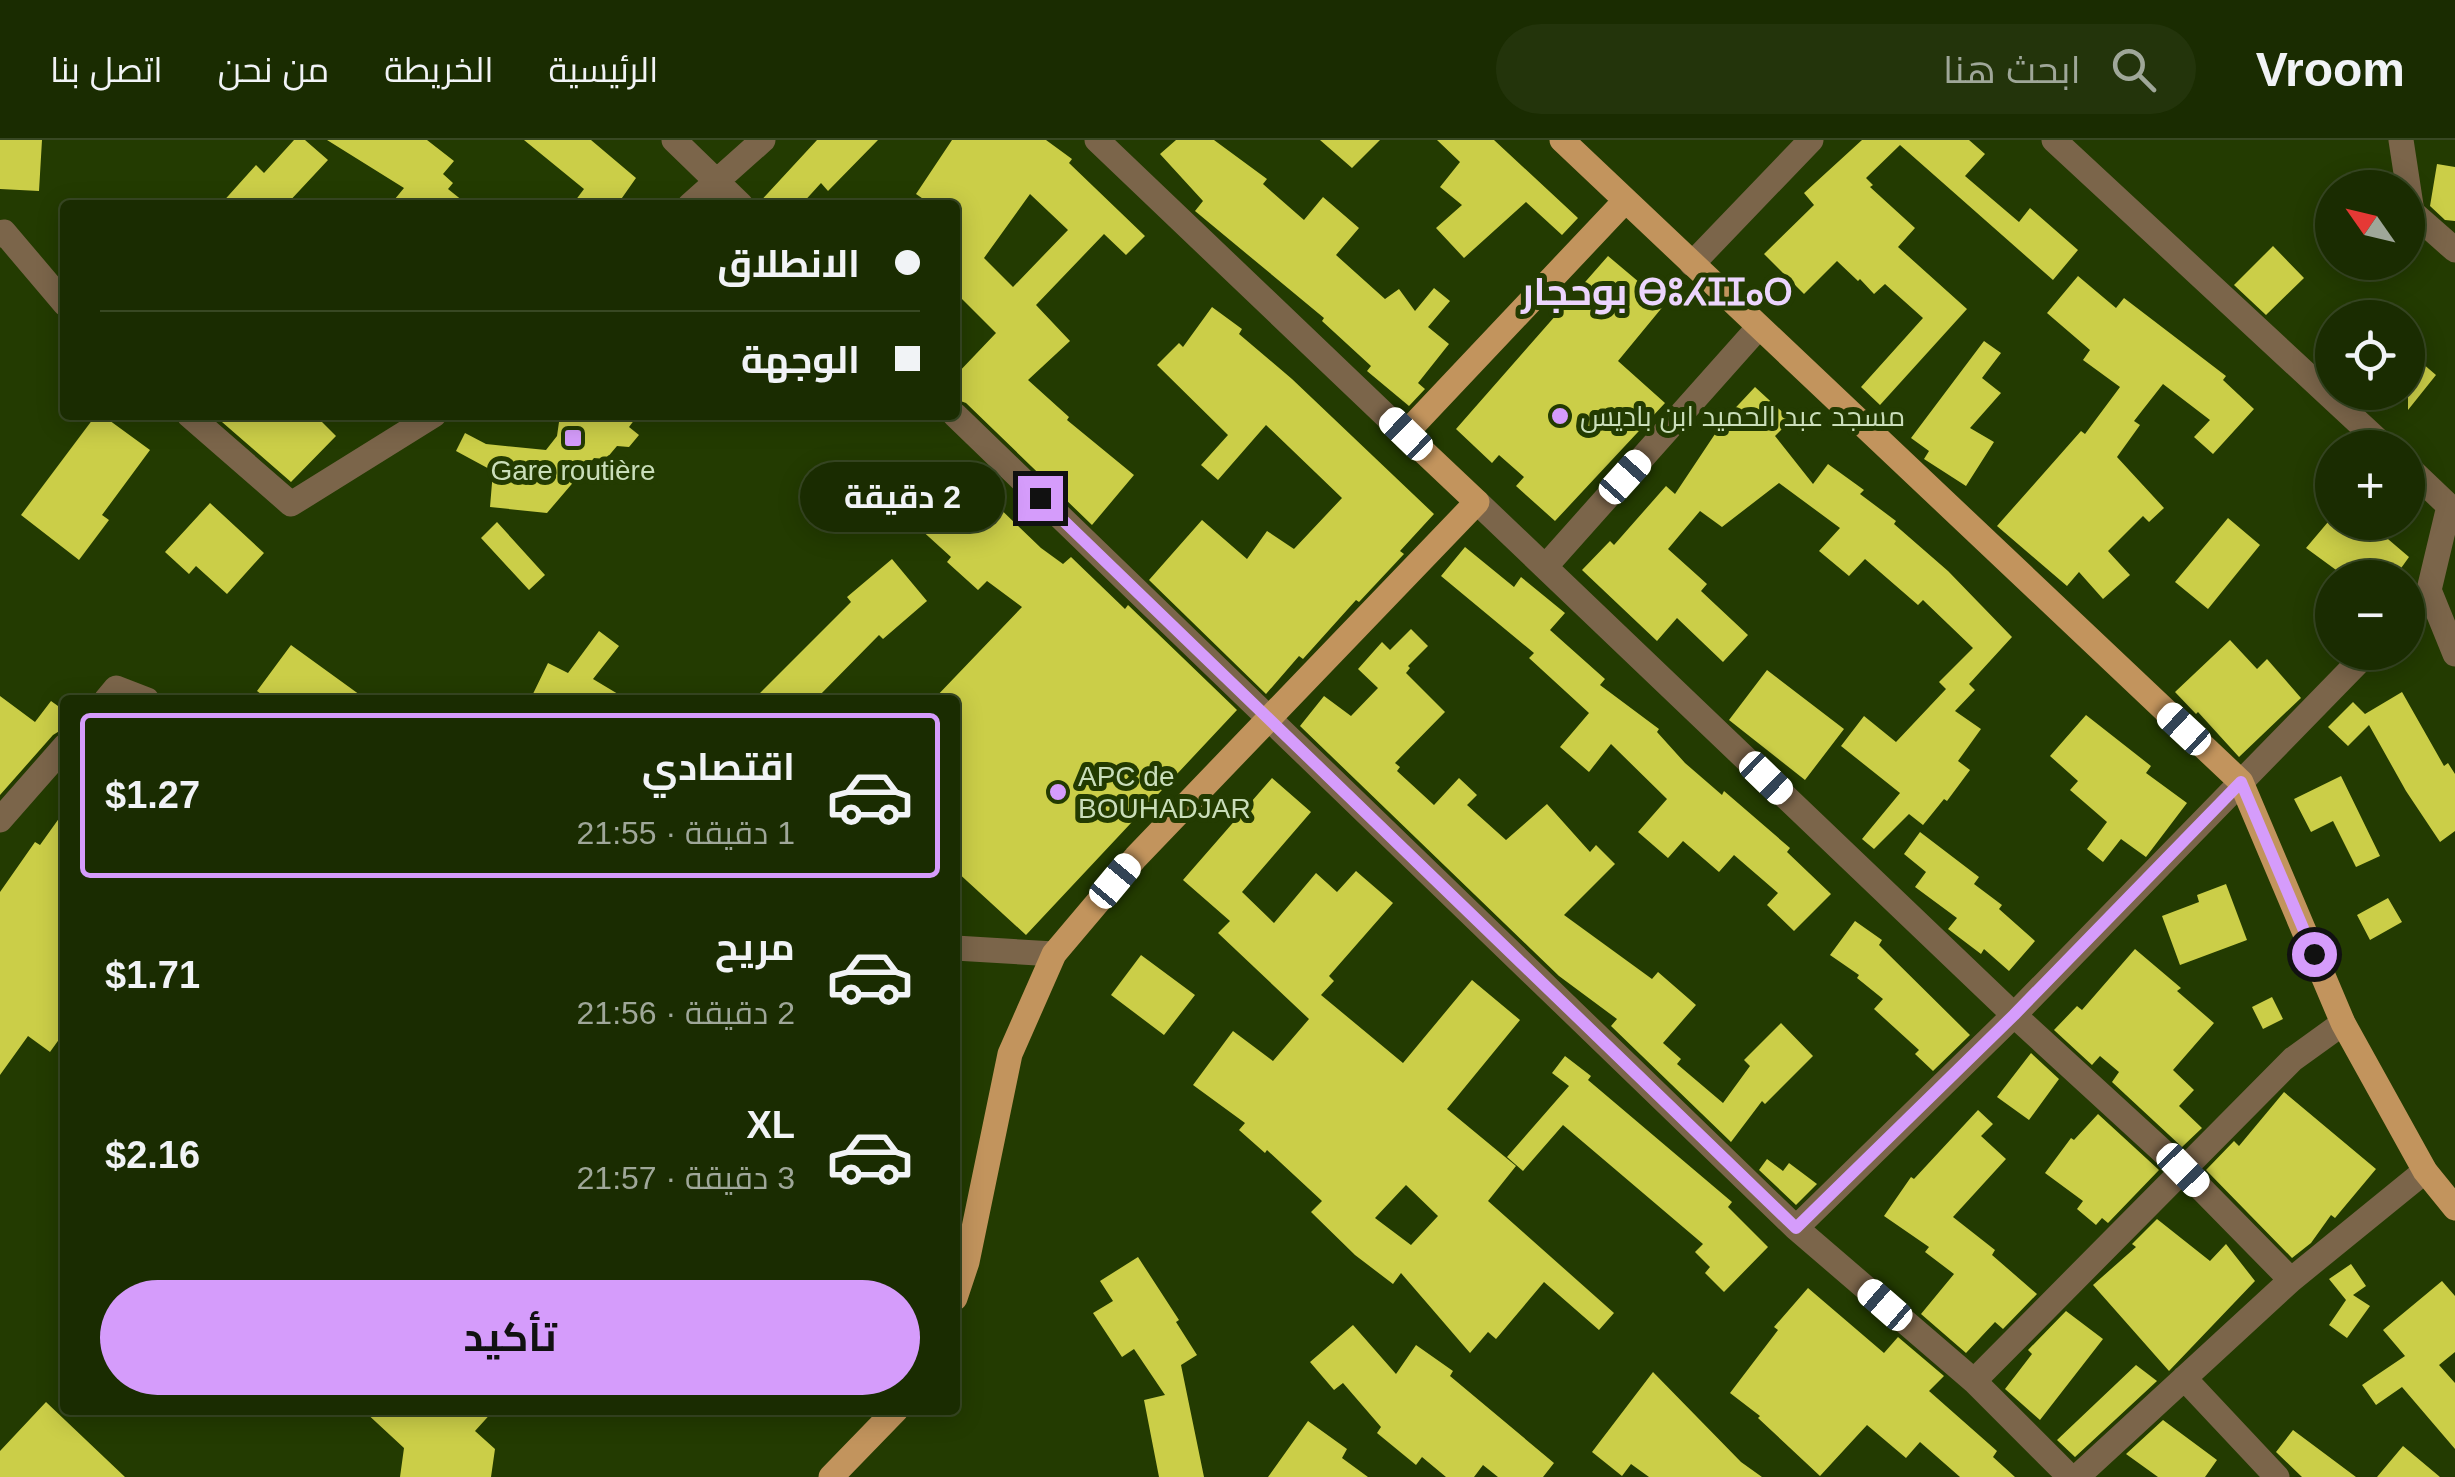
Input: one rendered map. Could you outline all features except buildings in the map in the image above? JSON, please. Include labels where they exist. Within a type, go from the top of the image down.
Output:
[{"type":"main road","points":[[1562,140],[2241,782],[2343,1023],[2425,1171],[2455,1208]]},
{"type":"main road","points":[[960,1282],[1010,1054],[1054,954],[1136,856],[1476,502],[1406,434],[1625,201]]},
{"type":"main road","points":[[831,1477],[891,1415]]},
{"type":"street","points":[[674,140],[736,200]]},
{"type":"street","points":[[696,200],[762,140]]},
{"type":"street","points":[[1097,140],[1406,434]]},
{"type":"street","points":[[1692,264],[1810,140]]},
{"type":"street","points":[[2054,140],[2367,430]]},
{"type":"street","points":[[2401,140],[2412,212],[2455,250]]},
{"type":"street","points":[[0,236],[4,232],[60,298]]},
{"type":"street","points":[[1546,566],[1758,328]]},
{"type":"street","points":[[196,420],[290,504],[426,420]]},
{"type":"street","points":[[960,420],[1796,1228],[1974,1381],[2073,1477],[2291,1280],[2425,1171]]},
{"type":"street","points":[[2425,483],[2449,506],[2425,594]]},
{"type":"street","points":[[1476,502],[2014,1015],[2183,1170],[2291,1280]]},
{"type":"street","points":[[2429,590],[2455,654]]},
{"type":"street","points":[[1796,1228],[2014,1015],[2350,670]]},
{"type":"street","points":[[110,695],[116,688],[134,695]]},
{"type":"street","points":[[0,820],[60,752]]},
{"type":"street","points":[[960,948],[1054,954]]},
{"type":"street","points":[[1974,1381],[2293,1058],[2343,1023]]},
{"type":"street","points":[[2184,1378],[2277,1477]]},
{"type":"place","name":"مسجد عبد الحميد ابن باديس","points":[[1560,416]]},
{"type":"place","name":"Gare routière","points":[[573,438]]},
{"type":"place","name":"APC de BOUHADJAR","points":[[1058,792]]},
{"type":"district","name":"بوحجار ⴱⵓⵃⵊⵊⴰⵔ","points":[[1657,292]]},
{"type":"route","points":[[1040,498],[1796,1228],[2014,1015],[2241,782],[2314,954]]}]
